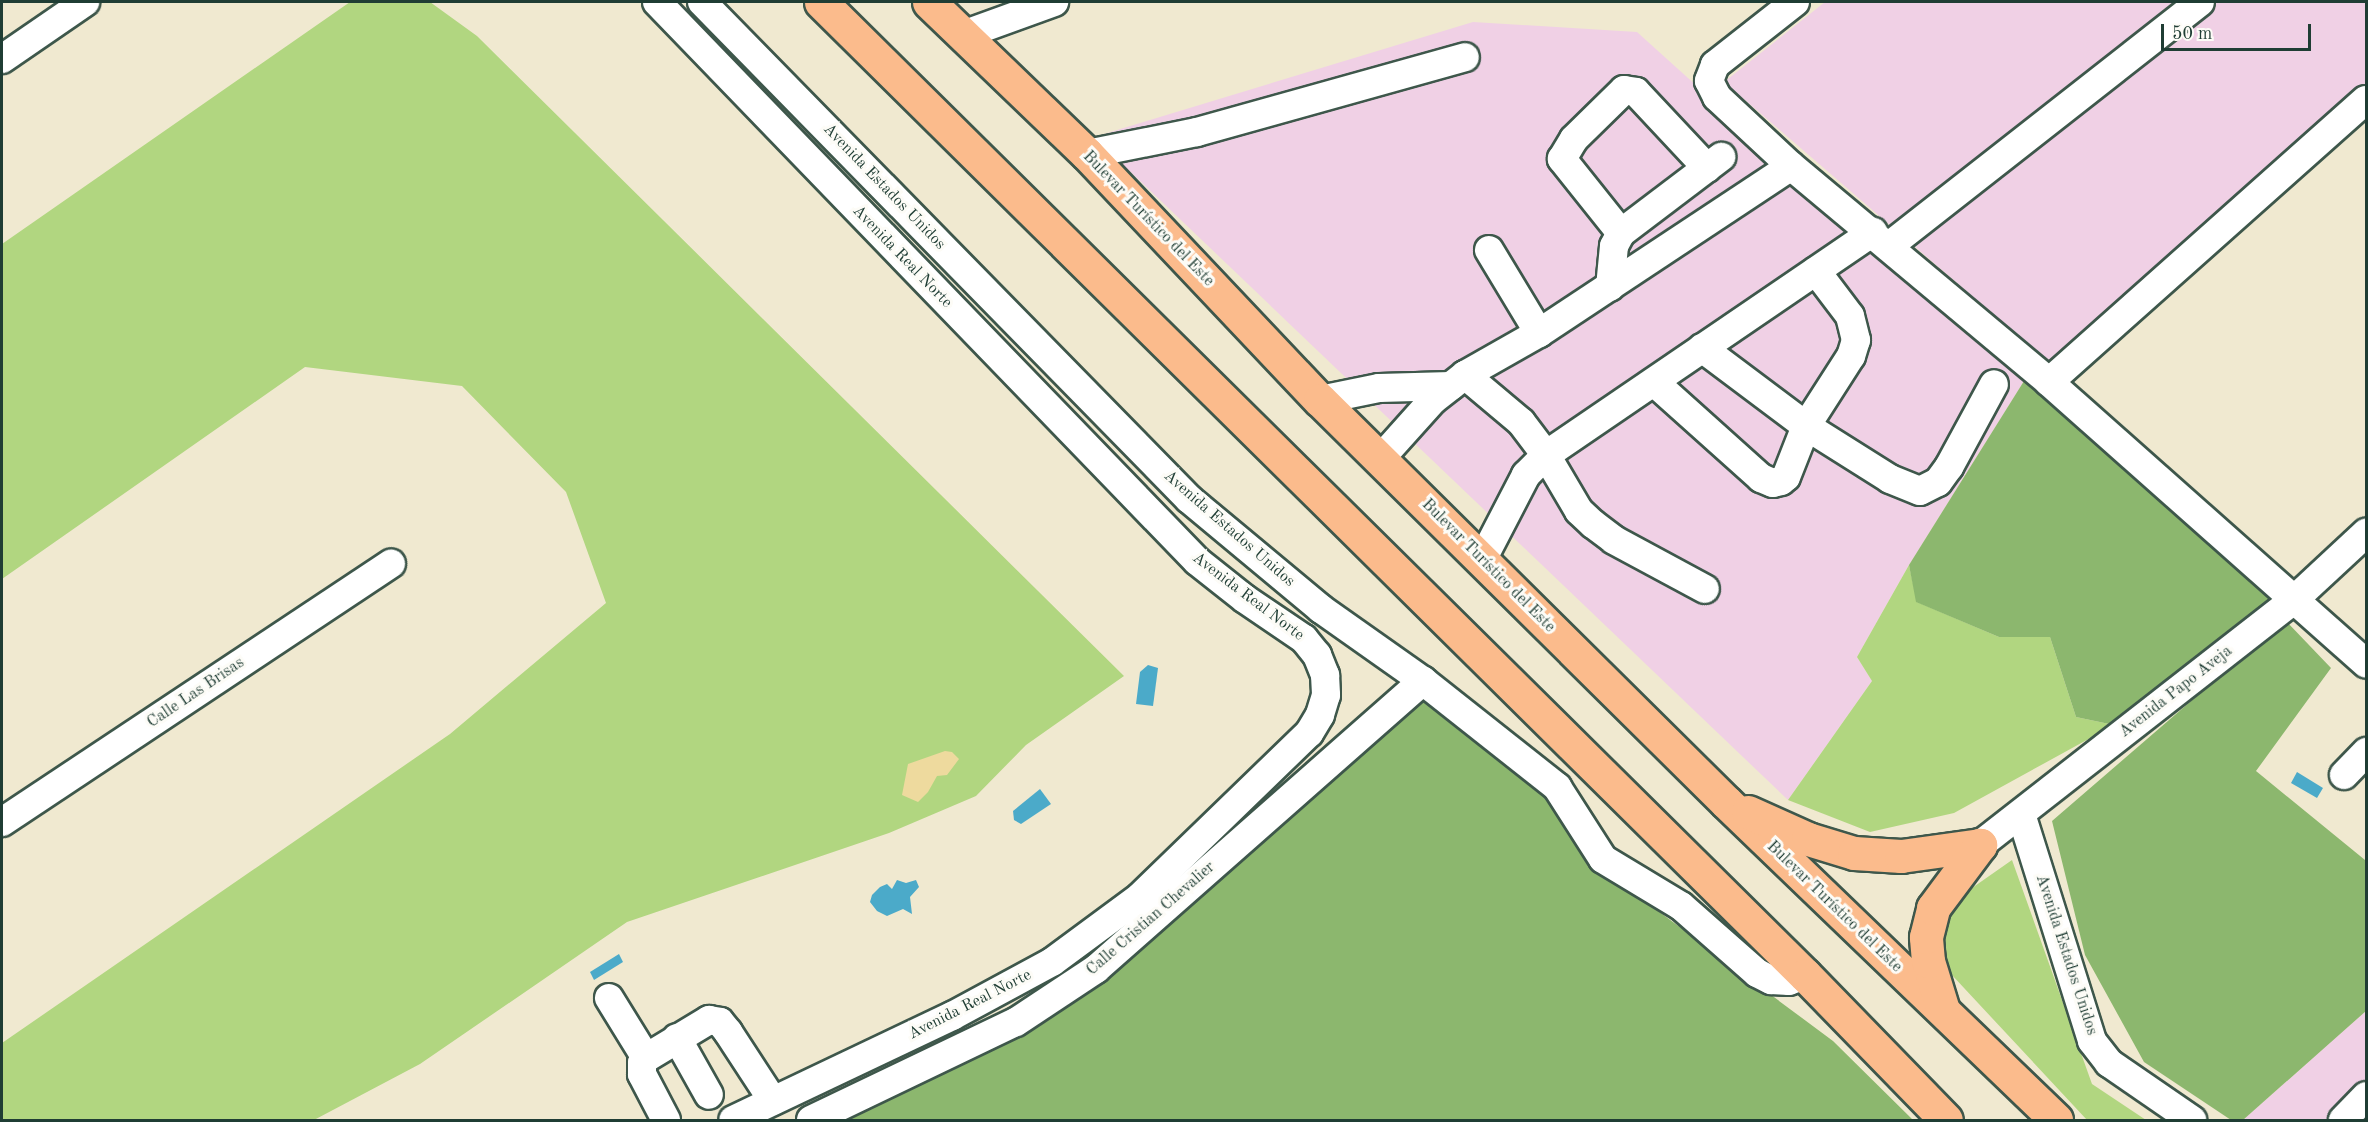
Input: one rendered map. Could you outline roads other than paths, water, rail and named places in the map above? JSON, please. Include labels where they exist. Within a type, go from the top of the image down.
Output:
[{"type":"highway","points":[[821,2],[1805,975],[1946,1120]]},
{"type":"highway","name":"Bulevar Turístico del Este","points":[[929,2],[1087,154],[1320,400],[1726,802],[2056,1120]]},
{"type":"highway","points":[[1726,802],[1808,839],[1854,853],[1901,856],[1980,845]]},
{"type":"highway","points":[[1944,1012],[1928,961],[1926,937],[1933,908],[1980,845]]},
{"type":"street","points":[[2,59],[85,2]]},
{"type":"street","name":"Avenida Real Norte","points":[[657,2],[1197,561],[1245,599],[1305,639],[1317,655],[1325,675],[1326,695],[1320,716],[1309,733],[1140,897],[1052,962],[952,1016],[733,1120]]},
{"type":"street","name":"Avenida Estados Unidos","points":[[702,2],[1189,499],[1321,609],[1423,681],[1557,787],[1603,859],[1681,906],[1757,973],[1771,980],[1789,981],[1805,975]]},
{"type":"street","points":[[963,35],[1054,2]]},
{"type":"street","points":[[1795,2],[1715,65],[1709,81],[1717,97],[1791,166],[1881,239],[2049,382],[2367,663]]},
{"type":"street","points":[[1482,560],[1526,475],[1546,455],[1816,271],[1881,239],[2200,2]]},
{"type":"street","points":[[1087,154],[1197,132],[1465,57]]},
{"type":"street","points":[[1610,287],[1614,246],[1621,233],[1714,163],[1636,92],[1624,90],[1574,139],[1562,159],[1621,233]]},
{"type":"street","points":[[2049,382],[2367,100]]},
{"type":"street","points":[[1380,459],[1433,400],[1458,381],[1539,333],[1791,166]]},
{"type":"street","points":[[1489,250],[1539,333]]},
{"type":"street","points":[[1654,382],[1761,478],[1773,483],[1786,477],[1806,426],[1851,356],[1856,340],[1850,316],[1816,271]]},
{"type":"street","points":[[1702,348],[1806,426],[1890,479],[1920,491],[1938,483],[1994,384]]},
{"type":"street","points":[[1320,400],[1379,388],[1458,381],[1521,422],[1546,455],[1580,511],[1593,524],[1614,540],[1705,589]]},
{"type":"street","name":"Avenida Papo Aveja","points":[[1980,845],[2296,598],[2367,533]]},
{"type":"street","name":"Calle Las Brisas","points":[[2,822],[391,564]]},
{"type":"street","name":"Calle Cristian Chevalier","points":[[811,1120],[1016,1022],[1096,969],[1423,681]]},
{"type":"street","points":[[2344,775],[2367,752]]},
{"type":"street","name":"Avenida Estados Unidos","points":[[2021,814],[2092,1041],[2109,1063],[2192,1120]]},
{"type":"street","points":[[609,998],[646,1058]]},
{"type":"street","points":[[666,1120],[640,1070],[646,1058],[709,1020],[720,1022],[773,1101]]},
{"type":"street","points":[[677,1038],[709,1095]]},
{"type":"street","points":[[2343,1120],[2367,1096]]},
{"type":"water","points":[[1148,665],[1158,668],[1153,706],[1136,704],[1140,672]]},
{"type":"water","points":[[2297,772],[2323,788],[2317,798],[2291,783]]},
{"type":"water","points":[[1040,789],[1051,804],[1021,824],[1014,820],[1013,811]]},
{"type":"water","points":[[897,880],[906,883],[916,880],[919,887],[910,897],[912,914],[903,909],[887,916],[877,911],[870,902],[872,895],[880,887],[887,884],[892,889]]},
{"type":"water","points":[[619,954],[623,962],[594,980],[590,972]]}]
